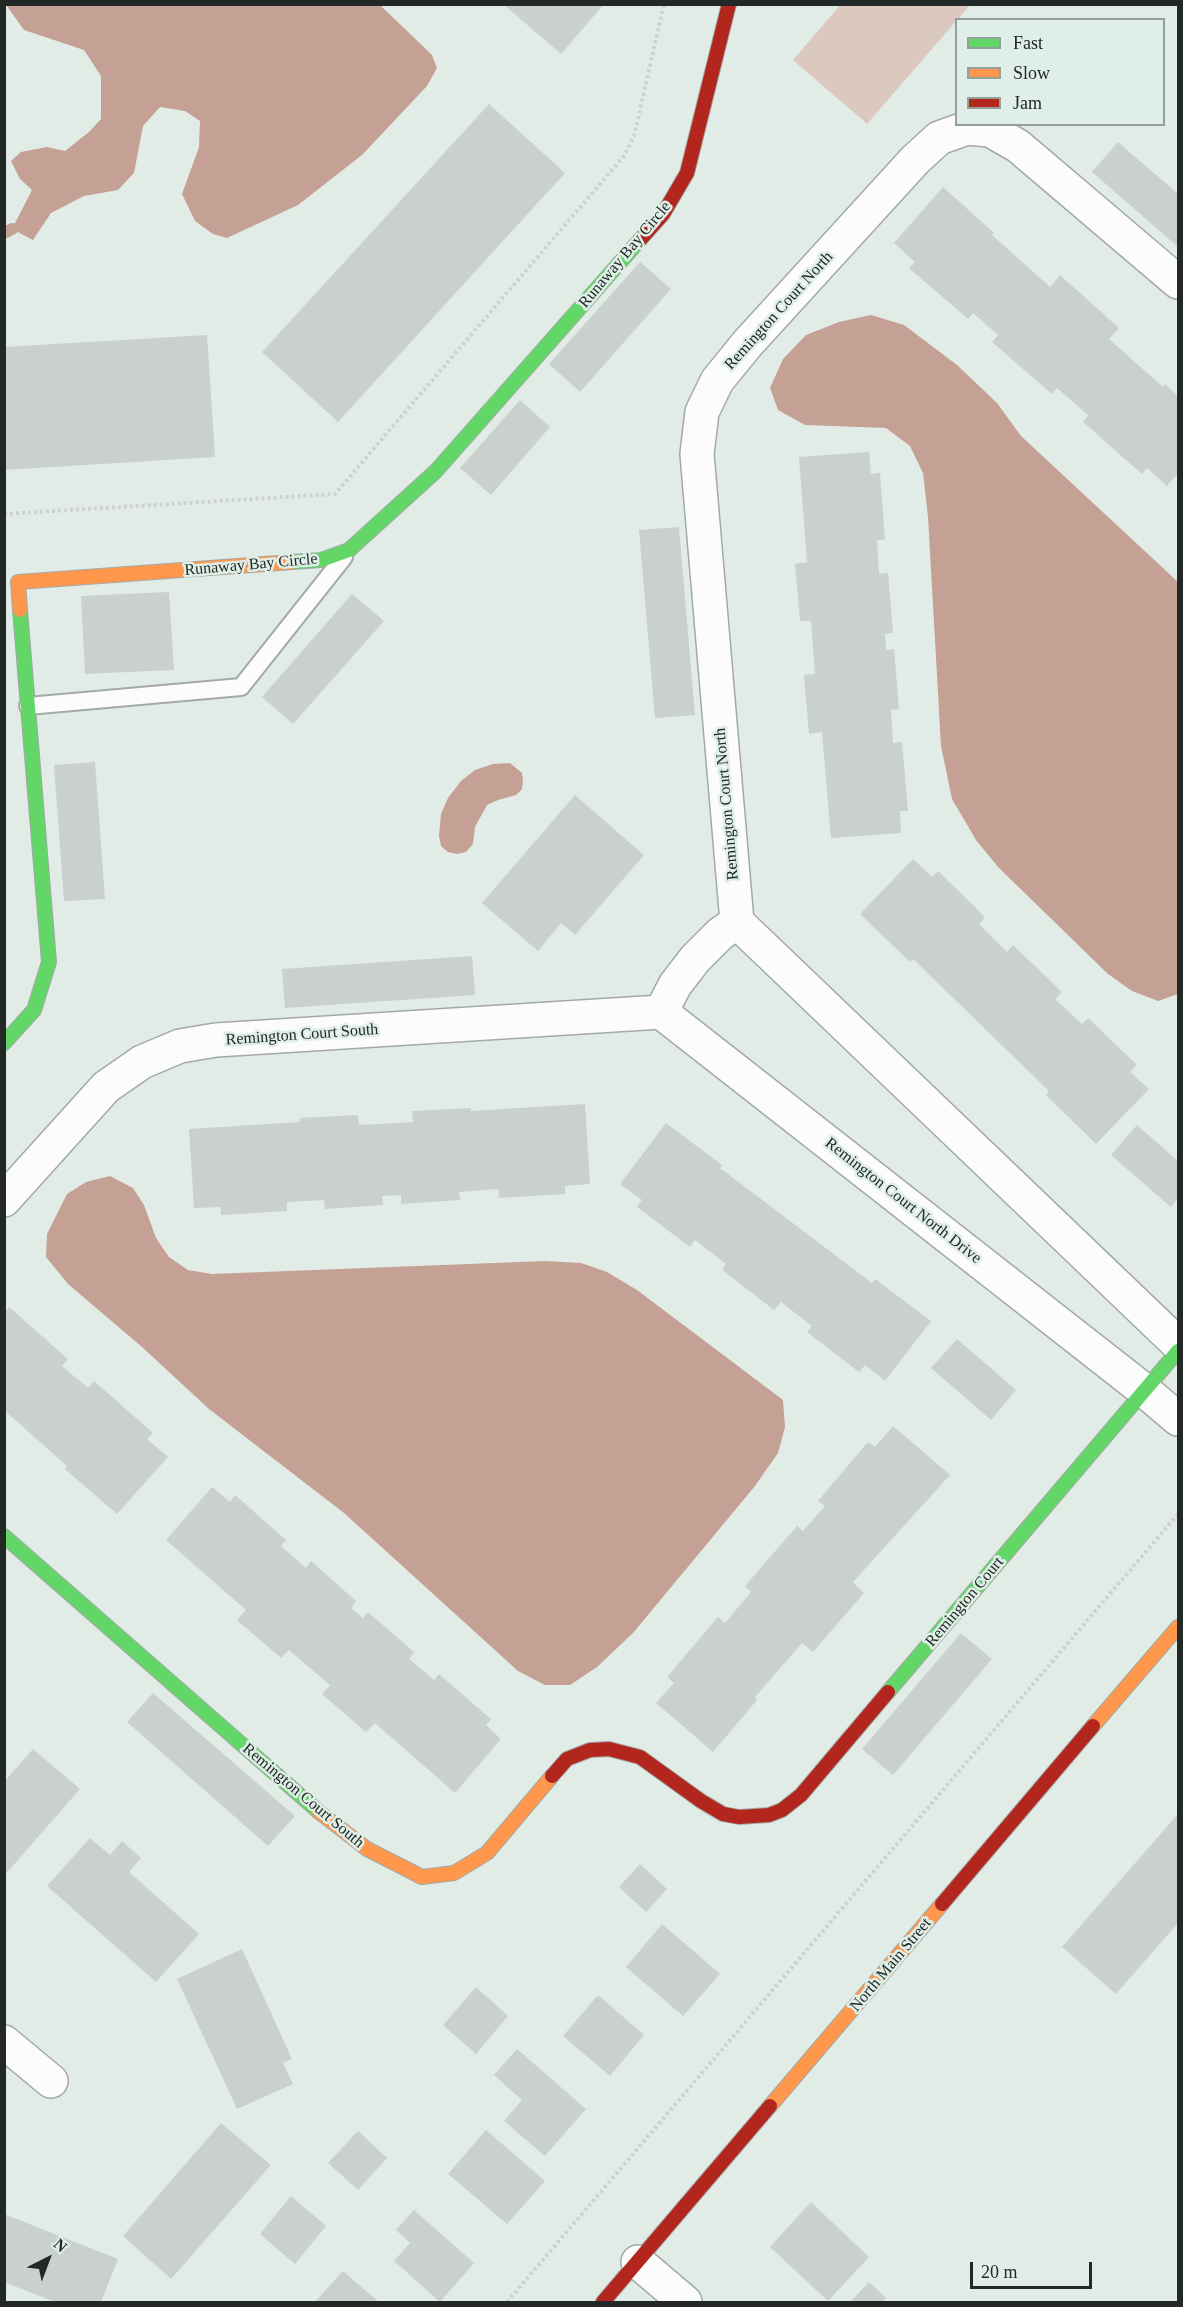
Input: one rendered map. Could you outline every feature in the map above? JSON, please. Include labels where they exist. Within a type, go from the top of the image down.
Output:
[{"type":"street","name":"Runaway Bay Circle","points":[[4,1043],[34,1010],[49,962],[18,582],[321,560],[349,550],[436,471],[663,214],[687,173],[729,4]]},
{"type":"street","name":"Remington Court North","points":[[737,922],[697,454],[702,412],[717,381],[747,344],[915,160],[939,138],[967,128],[990,130],[1018,146],[1179,282]]},
{"type":"street","points":[[661,1012],[675,986],[695,959],[720,934],[737,922],[1179,1344]]},
{"type":"street","name":"Remington Court South","points":[[4,1200],[105,1087],[142,1062],[180,1046],[216,1040],[661,1012]]},
{"type":"street","name":"Remington Court North Drive","points":[[661,1012],[1145,1391]]},
{"type":"street","name":"Remington Court","points":[[782,1810],[801,1795],[1179,1351]]},
{"type":"street","points":[[1145,1391],[1179,1419]]},
{"type":"street","name":"Remington Court South","points":[[4,1536],[308,1803],[367,1849],[422,1877],[454,1874],[487,1852],[567,1759],[590,1750],[609,1749],[640,1757],[723,1814],[739,1817],[769,1815],[782,1810]]},
{"type":"street","name":"North Main Street","points":[[603,2302],[1179,1627]]},
{"type":"street","points":[[4,2042],[51,2081]]},
{"type":"street","points":[[638,2262],[685,2302]]},
{"type":"lane","points":[[28,706],[241,687],[349,550]]},
{"type":"path","points":[[4,514],[335,494],[624,156],[634,136],[664,4]]},
{"type":"path","points":[[507,2302],[1179,1514]]},
{"type":"shaded area","points":[[841,4],[970,4],[959,18],[955,18],[955,22],[867,124],[793,60]]},
{"type":"shaded area","points":[[6,5],[380,5],[432,55],[437,68],[427,86],[362,155],[298,205],[227,238],[213,234],[195,221],[182,194],[199,147],[200,121],[185,111],[160,107],[143,126],[134,173],[118,190],[84,196],[51,213],[33,240],[12,229],[32,190],[20,179],[11,161],[21,152],[47,147],[65,151],[89,132],[101,119],[101,76],[84,50],[24,30]]},
{"type":"shaded area","points":[[871,315],[904,325],[957,365],[997,403],[1021,436],[1178,582],[1178,994],[1158,1001],[1132,991],[1108,974],[999,868],[976,840],[952,799],[941,746],[928,517],[923,473],[910,446],[886,428],[805,425],[778,410],[770,388],[783,359],[806,335],[839,322]]},
{"type":"shaded area","points":[[510,763],[522,773],[522,789],[516,795],[487,805],[475,827],[473,844],[466,852],[457,854],[448,852],[441,846],[439,836],[441,814],[448,798],[461,781],[475,770],[493,764]]},
{"type":"shaded area","points":[[110,1176],[133,1188],[144,1205],[156,1238],[169,1257],[188,1270],[212,1274],[545,1261],[581,1263],[607,1272],[637,1290],[783,1400],[785,1427],[778,1453],[755,1486],[633,1633],[597,1667],[570,1685],[545,1685],[518,1671],[344,1513],[209,1409],[142,1347],[68,1284],[46,1257],[47,1234],[67,1194],[86,1182]]},
{"type":"building","points":[[503,4],[604,4],[561,54]]},
{"type":"building","points":[[489,104],[565,173],[338,422],[262,352]]},
{"type":"building","points":[[1118,142],[1178,194],[1178,247],[1092,172]]},
{"type":"building","points":[[943,187],[1050,287],[1060,275],[1119,328],[1109,339],[1163,387],[1165,384],[1178,396],[1178,473],[1167,486],[1147,468],[1142,474],[1083,422],[1088,415],[1057,388],[1052,394],[992,342],[998,335],[973,313],[968,319],[909,268],[915,262],[894,243]]},
{"type":"building","points":[[640,262],[671,289],[580,392],[549,364]]},
{"type":"building","points":[[207,335],[215,457],[4,470],[4,347]]},
{"type":"building","points":[[520,400],[550,427],[491,495],[460,468]]},
{"type":"building","points":[[869,452],[871,474],[880,473],[885,540],[877,540],[879,574],[888,573],[893,633],[885,634],[886,650],[894,649],[899,709],[891,710],[893,743],[902,742],[908,811],[900,811],[901,833],[831,838],[822,732],[809,734],[804,675],[815,674],[811,621],[800,621],[795,564],[807,562],[799,457]]},
{"type":"building","points":[[679,527],[695,715],[655,718],[639,530]]},
{"type":"building","points":[[169,592],[174,670],[85,674],[81,596]]},
{"type":"building","points":[[352,594],[384,621],[293,724],[262,697]]},
{"type":"building","points":[[95,762],[105,899],[64,901],[54,765]]},
{"type":"building","points":[[575,795],[644,855],[575,935],[561,923],[538,951],[482,903]]},
{"type":"building","points":[[913,859],[932,877],[938,871],[985,917],[979,924],[1007,952],[1013,945],[1062,992],[1055,999],[1082,1024],[1088,1018],[1137,1065],[1130,1072],[1149,1089],[1096,1144],[1046,1095],[1049,1091],[913,959],[910,962],[860,914]]},
{"type":"building","points":[[472,956],[475,995],[285,1008],[282,969]]},
{"type":"building","points":[[585,1104],[590,1184],[565,1186],[565,1194],[499,1198],[498,1189],[459,1192],[460,1200],[401,1204],[401,1195],[382,1196],[383,1205],[325,1209],[324,1200],[287,1202],[287,1211],[221,1215],[221,1207],[194,1208],[189,1129],[300,1122],[300,1118],[358,1115],[359,1125],[413,1122],[412,1111],[471,1108],[471,1111]]},
{"type":"building","points":[[666,1123],[722,1165],[720,1168],[872,1283],[875,1279],[931,1321],[885,1381],[865,1365],[859,1372],[807,1332],[812,1326],[781,1302],[774,1310],[722,1270],[726,1264],[695,1240],[690,1247],[637,1207],[642,1200],[620,1184]]},
{"type":"building","points":[[1137,1125],[1178,1161],[1178,1197],[1171,1207],[1111,1155]]},
{"type":"building","points":[[9,1307],[68,1359],[62,1366],[88,1388],[94,1381],[153,1433],[147,1439],[168,1457],[117,1514],[65,1469],[67,1466],[4,1410],[4,1313]]},
{"type":"building","points":[[957,1339],[1016,1390],[991,1420],[931,1368]]},
{"type":"building","points":[[893,1426],[950,1475],[853,1582],[864,1593],[813,1652],[802,1643],[755,1697],[757,1700],[713,1752],[656,1703],[674,1683],[667,1677],[718,1617],[725,1623],[751,1592],[745,1586],[797,1526],[803,1531],[825,1506],[818,1501],[868,1442],[875,1447]]},
{"type":"building","points":[[212,1487],[230,1502],[235,1495],[286,1540],[281,1546],[306,1568],[311,1561],[356,1601],[351,1608],[363,1618],[368,1612],[414,1652],[409,1659],[434,1680],[439,1674],[491,1719],[486,1725],[501,1739],[455,1793],[375,1723],[366,1732],[322,1694],[330,1685],[289,1650],[281,1658],[237,1620],[246,1610],[166,1540]]},
{"type":"building","points":[[961,1633],[992,1659],[893,1775],[862,1749]]},
{"type":"building","points":[[153,1693],[295,1816],[268,1846],[127,1722]]},
{"type":"building","points":[[33,1749],[80,1789],[4,1876],[4,1782]]},
{"type":"building","points":[[1178,1814],[1178,1923],[1116,1994],[1062,1947]]},
{"type":"building","points":[[90,1838],[110,1855],[122,1841],[141,1858],[129,1872],[199,1934],[156,1982],[47,1886]]},
{"type":"building","points":[[640,1864],[667,1889],[646,1912],[619,1887]]},
{"type":"building","points":[[662,1924],[720,1974],[683,2016],[626,1967]]},
{"type":"building","points":[[242,1949],[292,2059],[283,2063],[293,2084],[237,2109],[177,1979]]},
{"type":"building","points":[[476,1987],[508,2016],[476,2054],[443,2025]]},
{"type":"building","points":[[598,1995],[644,2035],[610,2076],[563,2036]]},
{"type":"building","points":[[517,2049],[586,2109],[545,2156],[504,2121],[522,2100],[494,2075]]},
{"type":"building","points":[[221,2123],[271,2165],[171,2279],[123,2236]]},
{"type":"building","points":[[486,2130],[545,2181],[507,2224],[448,2174]]},
{"type":"building","points":[[358,2131],[387,2158],[358,2190],[328,2163]]},
{"type":"building","points":[[291,2196],[326,2226],[295,2264],[260,2234]]},
{"type":"building","points":[[811,2202],[869,2257],[828,2301],[770,2247]]},
{"type":"building","points":[[414,2210],[474,2263],[440,2302],[394,2261],[410,2243],[396,2230]]},
{"type":"building","points":[[4,2214],[118,2259],[101,2302],[55,2302],[4,2282]]},
{"type":"building","points":[[343,2271],[379,2302],[315,2302]]},
{"type":"building","points":[[869,2282],[886,2298],[881,2302],[850,2302]]},
{"type":"waterway","points":[[4,233],[12,229]]},
{"type":"traffic: fast","points":[[292,562],[321,560],[349,550],[436,471],[638,242]]},
{"type":"traffic: fast","points":[[4,1043],[34,1010],[49,962],[20,610]]},
{"type":"traffic: fast","points":[[888,1692],[1178,1351]]},
{"type":"traffic: fast","points":[[4,1536],[319,1812]]},
{"type":"traffic: slow","points":[[20,610],[18,582],[292,562]]},
{"type":"traffic: slow","points":[[1093,1726],[1178,1627]]},
{"type":"traffic: slow","points":[[319,1812],[367,1849],[422,1877],[454,1873],[487,1853],[552,1776]]},
{"type":"traffic: slow","points":[[770,2106],[942,1904]]},
{"type":"traffic: jam","points":[[638,242],[663,214],[687,173],[729,4]]},
{"type":"traffic: jam","points":[[552,1776],[567,1759],[590,1750],[609,1749],[640,1757],[723,1814],[739,1817],[769,1815],[782,1810],[801,1795],[888,1692]]},
{"type":"traffic: jam","points":[[942,1904],[1093,1726]]},
{"type":"traffic: jam","points":[[603,2302],[770,2106]]}]
